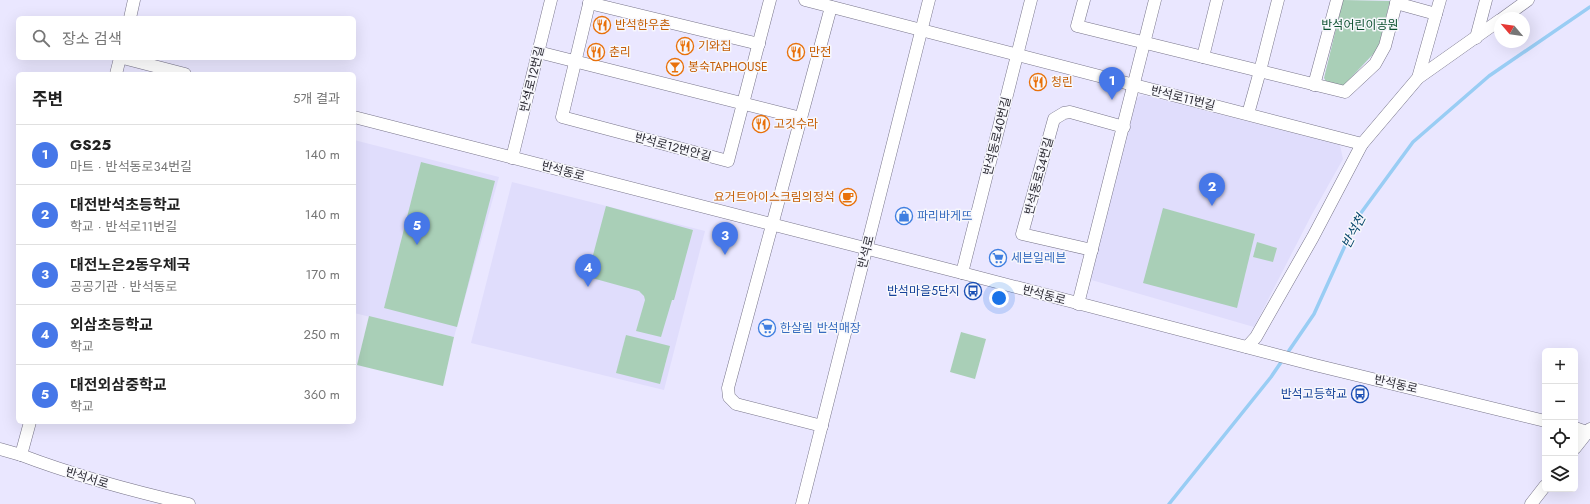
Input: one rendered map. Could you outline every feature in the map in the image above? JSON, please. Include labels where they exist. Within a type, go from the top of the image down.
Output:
[{"type":"street","points":[[130,16],[134,0]]},
{"type":"street","name":"반석로12번길","points":[[512,158],[551,0]]},
{"type":"street","name":"반석로12번안길","points":[[575,61],[562,117],[728,161],[770,0]]},
{"type":"street","points":[[804,0],[921,30]]},
{"type":"street","name":"반석로","points":[[802,504],[929,0]]},
{"type":"street","name":"반석동로40번길","points":[[962,273],[1031,0]]},
{"type":"street","points":[[1084,0],[1077,26],[1345,92],[1375,64],[1384,46],[1396,2],[1436,14]]},
{"type":"street","points":[[1078,304],[1155,0]]},
{"type":"street","points":[[1203,57],[1217,0]]},
{"type":"street","points":[[1248,114],[1278,0]]},
{"type":"street","points":[[1314,85],[1337,0]]},
{"type":"street","points":[[1418,78],[1440,0]]},
{"type":"street","points":[[1476,38],[1486,0]]},
{"type":"street","points":[[1511,12],[1528,0]]},
{"type":"street","points":[[575,61],[590,2],[759,44]]},
{"type":"street","points":[[822,426],[736,404],[729,397],[728,388],[831,7]]},
{"type":"street","points":[[1247,347],[1260,330],[1313,237],[1362,144],[1418,78],[1494,24]]},
{"type":"street","name":"반석로11번길","points":[[921,30],[1362,144]]},
{"type":"street","points":[[538,52],[800,118]]},
{"type":"street","points":[[116,72],[120,60]]},
{"type":"street","points":[[131,60],[177,72]]},
{"type":"street","name":"반석동로34번길","points":[[1092,250],[1022,234],[1054,120],[1064,113],[1070,112],[1124,127]]},
{"type":"street","name":"반석동로","points":[[356,119],[962,273],[1315,365],[1542,420]]},
{"type":"street","points":[[21,455],[29,424]]},
{"type":"street","points":[[1578,429],[1589,431],[1578,444]]},
{"type":"street","name":"반석서로","points":[[0,449],[118,487],[189,504]]},
{"type":"street","points":[[1531,504],[1542,490]]},
{"type":"shaded area","points":[[1143,95],[1340,145],[1343,159],[1311,216],[1254,327],[1088,279],[1136,98]]},
{"type":"shaded area","points":[[356,141],[499,177],[454,337],[356,313]]},
{"type":"shaded area","points":[[512,182],[705,231],[664,390],[471,343]]},
{"type":"green space","name":"반석어린이공원","points":[[1343,0],[1390,1],[1378,49],[1343,86],[1327,83],[1324,78]]},
{"type":"green space","points":[[421,162],[495,181],[457,327],[384,308]]},
{"type":"green space","points":[[606,206],[693,230],[674,300],[672,300],[661,337],[636,331],[645,300],[644,296],[639,291],[592,278],[588,274]]},
{"type":"green space","points":[[1163,208],[1255,234],[1237,308],[1143,283]]},
{"type":"green space","points":[[1257,242],[1277,248],[1273,262],[1253,257]]},
{"type":"green space","points":[[369,316],[454,337],[443,386],[357,365]]},
{"type":"green space","points":[[961,332],[986,339],[975,379],[950,372]]},
{"type":"green space","points":[[626,335],[670,346],[660,384],[616,373]]},
{"type":"waterway","name":"반석천","points":[[1169,504],[1271,377],[1314,314],[1358,217],[1413,142],[1489,76],[1590,7]]},
{"type":"place","name":"반석한우촌","points":[[602,25]]},
{"type":"place","name":"기와집","points":[[685,46]]},
{"type":"place","name":"춘리","points":[[596,52]]},
{"type":"place","name":"만전","points":[[796,52]]},
{"type":"place","name":"봉숙TAPHOUSE","points":[[675,67]]},
{"type":"place","name":"청린","points":[[1038,82]]},
{"type":"place","name":"GS25","points":[[1112,100]]},
{"type":"place","name":"고깃수라","points":[[761,124]]},
{"type":"place","name":"요거트아이스크림의정석","points":[[848,197]]},
{"type":"place","name":"대전반석초등학교","points":[[1212,206]]},
{"type":"place","name":"파리바게뜨","points":[[904,216]]},
{"type":"place","name":"대전외삼중학교","points":[[417,245]]},
{"type":"place","name":"대전노은2동우체국","points":[[725,255]]},
{"type":"place","name":"세븐일레븐","points":[[998,258]]},
{"type":"place","name":"외삼초등학교","points":[[588,287]]},
{"type":"place","name":"반석마을5단지","points":[[973,291]]},
{"type":"place","name":"한살림 반석매장","points":[[767,328]]},
{"type":"place","name":"반석고등학교","points":[[1360,394]]}]
